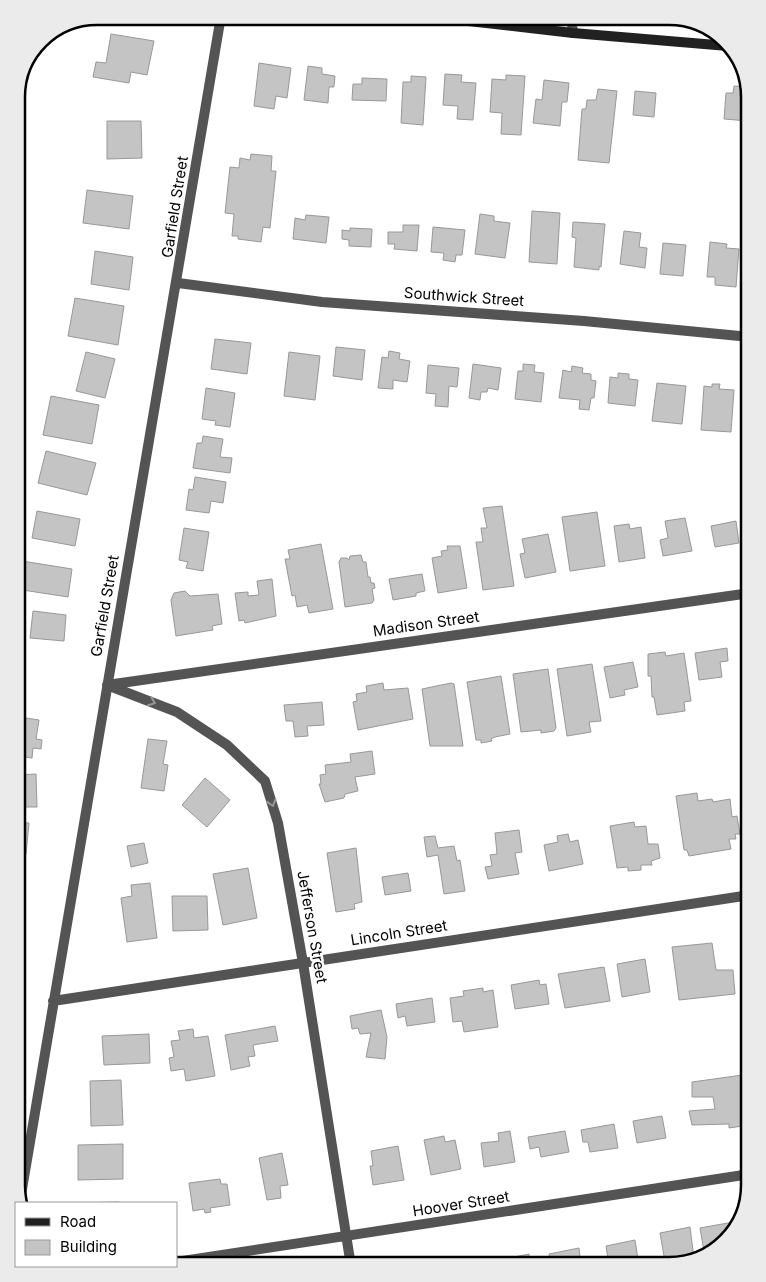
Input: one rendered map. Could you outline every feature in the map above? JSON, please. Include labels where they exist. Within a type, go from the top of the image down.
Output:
[{"type":"street","name":"Garfield Street","points":[[25,1171],[107,685],[178,283],[219,25]]},
{"type":"street","points":[[503,25],[719,45]]},
{"type":"street","points":[[572,25],[573,33]]},
{"type":"street","name":"Southwick Street","points":[[178,283],[322,302],[584,321],[741,336]]},
{"type":"street","name":"Madison Street","points":[[107,685],[741,594]]},
{"type":"street","name":"Jefferson Street","points":[[107,685],[176,712],[227,745],[265,781],[278,823],[303,962],[349,1257]]},
{"type":"street","name":"Lincoln Street","points":[[53,1002],[303,962],[741,896]]},
{"type":"street","name":"Hoover Street","points":[[210,1257],[741,1175]]},
{"type":"building","points":[[111,34],[154,41],[147,75],[131,72],[129,83],[93,77],[96,62],[106,63]]},
{"type":"building","points":[[259,63],[291,68],[287,98],[276,96],[274,109],[254,106]]},
{"type":"building","points":[[308,66],[322,68],[322,74],[335,76],[334,87],[329,87],[328,103],[304,100]]},
{"type":"building","points":[[445,74],[462,75],[461,82],[476,83],[473,120],[457,119],[458,106],[443,105]]},
{"type":"building","points":[[506,75],[525,76],[521,135],[501,134],[502,113],[490,112],[492,79],[506,80]]},
{"type":"building","points":[[411,76],[426,77],[423,125],[401,123],[403,82],[411,82]]},
{"type":"building","points":[[362,78],[387,79],[386,101],[352,100],[353,84],[362,84]]},
{"type":"building","points":[[544,80],[569,83],[567,102],[562,102],[560,126],[533,123],[536,99],[542,100]]},
{"type":"building","points":[[734,86],[740,86],[741,120],[724,119],[726,93],[733,93]]},
{"type":"building","points":[[598,89],[617,91],[609,163],[578,160],[582,109],[586,109],[587,100],[596,100]]},
{"type":"building","points":[[635,91],[656,93],[654,117],[633,115]]},
{"type":"building","points":[[107,121],[141,121],[142,158],[107,159]]},
{"type":"building","points":[[251,154],[272,156],[271,171],[276,171],[270,228],[263,227],[261,242],[238,239],[238,236],[232,236],[234,214],[225,213],[230,167],[239,168],[240,158],[250,160]]},
{"type":"building","points":[[87,190],[133,196],[129,229],[83,223]]},
{"type":"building","points":[[532,211],[560,213],[557,264],[529,262]]},
{"type":"building","points":[[480,214],[494,216],[494,221],[510,223],[505,258],[475,254]]},
{"type":"building","points":[[306,215],[329,217],[326,243],[293,239],[295,218],[305,220]]},
{"type":"building","points":[[573,222],[605,224],[601,267],[599,266],[599,270],[574,267],[576,238],[572,237]]},
{"type":"building","points":[[403,225],[419,225],[417,251],[394,249],[395,244],[388,244],[388,232],[403,232]]},
{"type":"building","points":[[433,227],[465,230],[462,255],[456,255],[455,262],[443,260],[444,253],[431,252]]},
{"type":"building","points":[[350,228],[372,229],[371,247],[349,246],[349,240],[342,239],[342,230],[350,231]]},
{"type":"building","points":[[624,231],[641,233],[639,247],[647,248],[645,268],[620,264]]},
{"type":"building","points":[[710,242],[727,244],[726,248],[739,249],[736,287],[715,285],[715,277],[707,277]]},
{"type":"building","points":[[663,243],[686,245],[683,276],[660,274]]},
{"type":"building","points":[[95,251],[133,257],[129,290],[91,284]]},
{"type":"building","points":[[75,298],[124,306],[118,345],[68,336]]},
{"type":"building","points":[[215,339],[251,343],[247,374],[211,369]]},
{"type":"building","points":[[336,347],[365,350],[362,380],[333,376]]},
{"type":"building","points":[[389,351],[400,353],[399,359],[410,361],[407,382],[393,380],[393,389],[378,388],[382,357],[388,358]]},
{"type":"building","points":[[86,352],[115,359],[105,398],[76,391]]},
{"type":"building","points":[[289,352],[320,356],[315,400],[284,396]]},
{"type":"building","points":[[473,364],[501,368],[498,390],[488,388],[487,392],[481,392],[480,400],[469,398]]},
{"type":"building","points":[[523,364],[535,365],[534,372],[544,373],[541,402],[515,399],[518,371],[523,371]]},
{"type":"building","points":[[428,365],[459,368],[457,387],[449,386],[448,407],[435,406],[436,394],[426,393]]},
{"type":"building","points":[[572,366],[583,368],[582,373],[591,374],[591,380],[596,381],[594,398],[591,398],[589,410],[579,409],[580,400],[559,398],[563,370],[571,372]]},
{"type":"building","points":[[618,373],[629,374],[629,379],[638,380],[635,406],[608,403],[610,377],[618,378]]},
{"type":"building","points":[[657,383],[686,386],[682,424],[652,421]]},
{"type":"building","points":[[712,384],[720,384],[719,389],[734,390],[731,432],[701,430],[704,386],[712,387]]},
{"type":"building","points":[[206,388],[235,393],[230,427],[215,425],[216,421],[202,419]]},
{"type":"building","points":[[51,396],[99,405],[92,444],[43,435]]},
{"type":"building","points":[[203,436],[223,439],[220,457],[232,458],[230,473],[193,468],[197,443],[202,443]]},
{"type":"building","points":[[46,451],[96,463],[87,495],[38,483]]},
{"type":"building","points":[[195,477],[226,482],[223,503],[211,501],[209,513],[186,510],[189,489],[193,490]]},
{"type":"building","points":[[502,506],[514,586],[483,590],[476,542],[483,542],[481,528],[487,528],[483,508]]},
{"type":"building","points":[[37,511],[80,519],[75,546],[32,538]]},
{"type":"building","points":[[597,512],[605,566],[570,571],[562,517]]},
{"type":"building","points":[[685,518],[692,551],[663,556],[660,540],[668,538],[665,521]]},
{"type":"building","points":[[736,521],[739,543],[715,547],[711,526]]},
{"type":"building","points":[[629,524],[630,529],[641,527],[645,558],[619,562],[614,526]]},
{"type":"building","points":[[184,528],[209,532],[203,571],[186,568],[188,562],[179,560]]},
{"type":"building","points":[[548,534],[556,572],[525,578],[520,554],[525,553],[522,539]]},
{"type":"building","points":[[321,544],[333,609],[309,613],[307,605],[297,607],[295,595],[292,596],[285,559],[290,559],[288,550]]},
{"type":"building","points":[[447,546],[460,546],[467,588],[438,593],[432,558],[442,556],[441,551],[448,550]]},
{"type":"building","points":[[361,555],[363,562],[366,562],[368,577],[370,577],[371,583],[374,583],[375,588],[372,589],[374,600],[372,603],[345,607],[339,562],[341,558],[349,560],[350,556]]},
{"type":"building","points":[[25,561],[72,569],[68,597],[25,590]]},
{"type":"building","points":[[422,574],[425,591],[416,593],[416,596],[393,600],[389,579]]},
{"type":"building","points":[[272,579],[276,616],[245,623],[244,620],[239,621],[235,593],[248,592],[248,596],[259,595],[257,581]]},
{"type":"building","points":[[185,591],[190,596],[218,594],[222,624],[212,626],[213,630],[176,636],[171,600],[174,593]]},
{"type":"building","points":[[33,611],[66,615],[64,641],[30,638]]},
{"type":"building","points":[[727,648],[728,661],[720,662],[722,677],[699,680],[695,653]]},
{"type":"building","points":[[665,652],[666,656],[684,653],[691,701],[684,702],[685,711],[657,715],[654,697],[652,697],[651,676],[648,676],[648,654]]},
{"type":"building","points":[[633,662],[638,687],[624,690],[625,695],[610,698],[604,667]]},
{"type":"building","points":[[592,664],[601,721],[589,722],[591,732],[567,736],[557,669]]},
{"type":"building","points":[[548,669],[556,728],[554,731],[541,733],[541,730],[521,732],[513,674]]},
{"type":"building","points":[[501,676],[510,734],[495,737],[491,739],[492,741],[481,743],[481,740],[476,740],[467,682]]},
{"type":"building","points":[[383,683],[384,690],[408,688],[413,719],[358,730],[353,702],[357,701],[356,694],[367,692],[366,686]]},
{"type":"building","points":[[454,684],[463,746],[430,746],[422,689]]},
{"type":"building","points":[[322,702],[324,725],[307,726],[308,736],[295,737],[293,721],[286,721],[284,705]]},
{"type":"building","points":[[26,718],[39,720],[36,739],[42,740],[41,749],[33,748],[32,758],[25,757]]},
{"type":"building","points":[[148,739],[167,741],[163,764],[168,765],[164,791],[141,788]]},
{"type":"building","points":[[372,751],[375,774],[355,777],[358,791],[345,794],[344,798],[325,802],[319,784],[321,784],[320,775],[326,774],[325,765],[351,762],[350,754]]},
{"type":"building","points":[[36,774],[37,807],[25,807],[25,775]]},
{"type":"building","points":[[205,778],[230,800],[207,827],[182,805]]},
{"type":"building","points":[[697,793],[698,801],[712,799],[713,802],[730,799],[732,817],[737,816],[740,834],[735,834],[736,839],[729,839],[731,849],[689,856],[687,850],[684,850],[676,796]]},
{"type":"building","points":[[634,822],[635,827],[646,826],[648,844],[658,844],[660,858],[651,861],[652,865],[641,865],[641,870],[628,871],[628,867],[617,868],[610,826]]},
{"type":"building","points":[[25,823],[29,823],[25,854]]},
{"type":"building","points":[[519,830],[522,852],[515,853],[519,874],[488,879],[485,867],[492,866],[490,855],[497,854],[495,833]]},
{"type":"building","points":[[568,834],[570,842],[578,840],[583,864],[549,871],[544,845],[558,842],[557,836]]},
{"type":"building","points":[[435,836],[438,848],[454,846],[457,861],[460,860],[465,891],[444,894],[438,855],[427,857],[424,837]]},
{"type":"building","points":[[144,843],[148,863],[131,867],[127,846]]},
{"type":"building","points":[[356,848],[362,902],[354,904],[355,909],[336,912],[327,853]]},
{"type":"building","points":[[248,868],[257,918],[223,925],[213,874]]},
{"type":"building","points":[[408,873],[411,891],[385,895],[382,877]]},
{"type":"building","points":[[150,883],[157,938],[127,942],[121,898],[132,896],[131,885]]},
{"type":"building","points":[[172,896],[207,896],[208,930],[173,931]]},
{"type":"building","points":[[712,943],[716,970],[733,970],[735,994],[679,1000],[672,947]]},
{"type":"building","points":[[645,959],[650,992],[622,997],[617,964]]},
{"type":"building","points":[[604,967],[610,1001],[565,1008],[558,974]]},
{"type":"building","points":[[539,980],[540,985],[546,984],[549,1004],[515,1009],[511,985]]},
{"type":"building","points":[[483,988],[483,992],[493,990],[498,1027],[464,1032],[462,1021],[453,1022],[450,998],[464,996],[463,991]]},
{"type":"building","points":[[432,998],[435,1022],[407,1026],[405,1016],[398,1018],[396,1004]]},
{"type":"building","points":[[381,1010],[387,1037],[385,1059],[366,1057],[371,1033],[360,1034],[358,1028],[352,1029],[350,1016]]},
{"type":"building","points":[[275,1026],[278,1041],[253,1045],[255,1056],[248,1057],[250,1066],[231,1070],[225,1035]]},
{"type":"building","points":[[193,1029],[194,1038],[208,1036],[215,1076],[186,1081],[184,1069],[171,1071],[169,1058],[174,1057],[171,1041],[180,1040],[178,1031]]},
{"type":"building","points":[[149,1034],[150,1063],[104,1065],[102,1036]]},
{"type":"building","points":[[741,1075],[741,1126],[729,1128],[729,1124],[692,1125],[689,1111],[715,1109],[713,1097],[692,1097],[692,1082]]},
{"type":"building","points":[[121,1080],[123,1125],[91,1126],[90,1081]]},
{"type":"building","points":[[662,1116],[666,1138],[637,1143],[633,1121]]},
{"type":"building","points":[[614,1124],[618,1148],[590,1152],[588,1142],[583,1142],[581,1130]]},
{"type":"building","points":[[510,1131],[515,1162],[484,1167],[481,1143],[499,1141],[498,1133]]},
{"type":"building","points":[[565,1131],[569,1152],[541,1157],[539,1147],[530,1149],[528,1137]]},
{"type":"building","points":[[444,1136],[445,1142],[455,1140],[461,1169],[431,1175],[424,1140]]},
{"type":"building","points":[[123,1144],[123,1179],[78,1180],[78,1145]]},
{"type":"building","points":[[398,1146],[404,1180],[373,1185],[370,1166],[373,1166],[371,1151]]},
{"type":"building","points":[[282,1153],[288,1185],[280,1186],[281,1198],[267,1200],[259,1158]]},
{"type":"building","points":[[220,1179],[221,1184],[227,1184],[230,1205],[210,1208],[211,1212],[205,1213],[204,1209],[193,1211],[189,1183]]},
{"type":"building","points":[[730,1223],[717,1239],[704,1248],[700,1228]]},
{"type":"building","points":[[690,1227],[693,1253],[683,1256],[664,1257],[660,1233]]},
{"type":"building","points":[[635,1240],[638,1257],[608,1257],[606,1246]]},
{"type":"building","points":[[579,1248],[580,1257],[550,1257],[549,1254]]},
{"type":"building","points":[[529,1254],[529,1257],[514,1257]]}]
